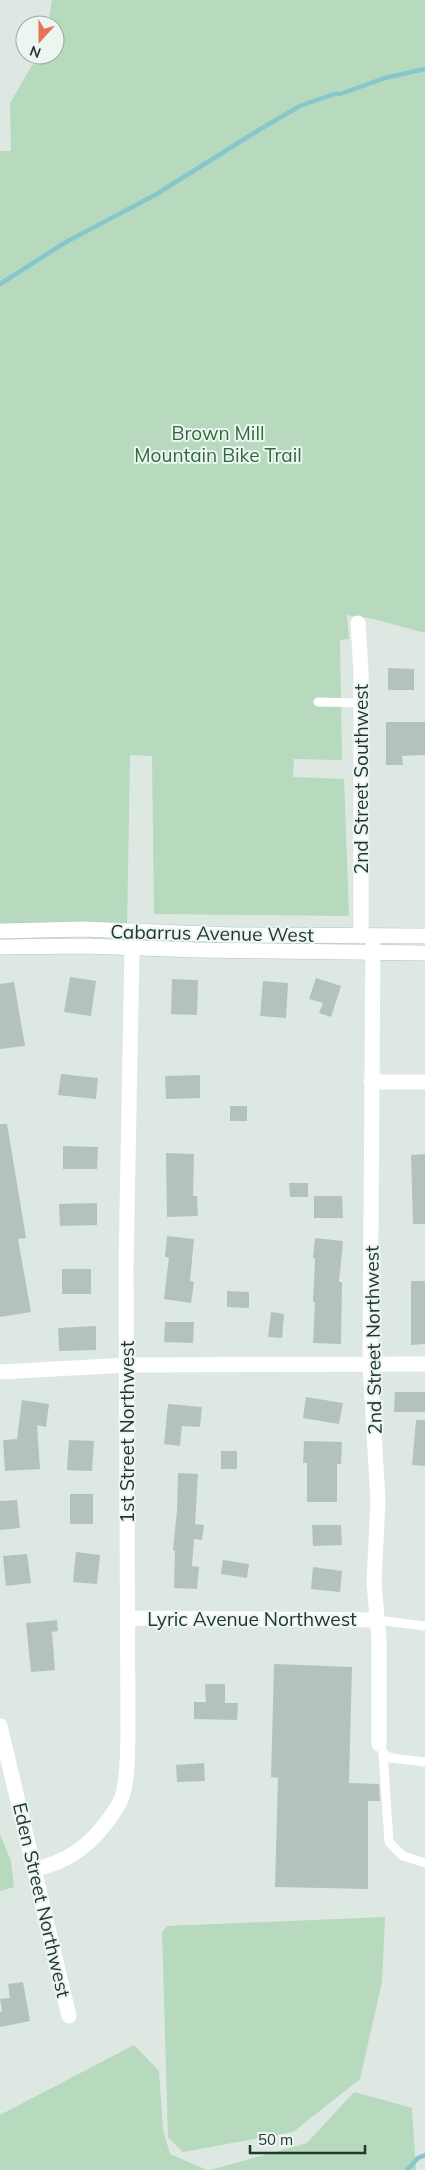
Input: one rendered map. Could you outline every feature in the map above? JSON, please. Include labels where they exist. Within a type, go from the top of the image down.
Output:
[{"type":"street","name":"2nd Street Southwest","points":[[358,623],[367,936]]},
{"type":"street","name":"Cabarrus Avenue West","points":[[0,931],[83,929],[232,935],[425,936]]},
{"type":"street","name":"2nd Street Northwest","points":[[367,936],[373,953],[370,1364],[378,1501],[374,1583],[381,1749]]},
{"type":"street","name":"Cabarrus Avenue West","points":[[0,947],[425,953]]},
{"type":"street","name":"1st Street Northwest","points":[[34,1869],[55,1865],[77,1853],[95,1837],[113,1814],[122,1797],[126,1775],[128,1739],[127,1246],[132,948]]},
{"type":"street","points":[[371,1082],[425,1082]]},
{"type":"street","points":[[0,1372],[127,1366],[425,1364]]},
{"type":"street","name":"Lyric Avenue Northwest","points":[[127,1618],[377,1620]]},
{"type":"street","name":"Eden Street Northwest","points":[[0,1726],[69,2016]]},
{"type":"lane","points":[[318,702],[361,703]]},
{"type":"lane","points":[[377,1620],[425,1626]]},
{"type":"lane","points":[[381,1749],[391,1758],[425,1762]]},
{"type":"lane","points":[[381,1749],[390,1842],[403,1856],[425,1862]]},
{"type":"green space","name":"Brown Mill Mountain Bike Trail","points":[[52,0],[425,0],[425,633],[374,619],[347,615],[349,639],[340,640],[342,760],[294,759],[293,777],[344,779],[349,916],[154,914],[152,756],[130,755],[127,931],[0,931],[0,151],[11,151],[10,103],[32,65],[65,65],[65,15],[50,15]]},
{"type":"green space","points":[[0,1834],[11,1861],[14,1887],[0,1891]]},
{"type":"green space","points":[[385,1917],[382,1982],[360,2079],[293,2132],[183,2152],[168,2137],[162,1932],[167,1926]]},
{"type":"green space","points":[[134,2045],[159,2071],[163,2130],[170,2154],[207,2170],[0,2170],[0,2115]]},
{"type":"green space","points":[[354,2092],[412,2108],[416,2170],[210,2170],[307,2143]]},
{"type":"building","points":[[388,668],[414,669],[414,690],[388,690]]},
{"type":"building","points":[[386,722],[425,722],[425,755],[402,756],[403,765],[386,765]]},
{"type":"building","points":[[70,977],[96,981],[91,1016],[64,1012]]},
{"type":"building","points":[[316,978],[341,986],[331,1017],[319,1013],[323,1003],[309,999]]},
{"type":"building","points":[[172,979],[198,980],[197,1015],[171,1014]]},
{"type":"building","points":[[263,981],[288,983],[286,1018],[260,1016]]},
{"type":"building","points":[[14,982],[25,1046],[0,1049],[0,984]]},
{"type":"building","points":[[61,1074],[98,1078],[96,1099],[58,1095]]},
{"type":"building","points":[[200,1075],[200,1098],[166,1099],[165,1076]]},
{"type":"building","points":[[230,1106],[247,1106],[247,1121],[230,1121]]},
{"type":"building","points":[[0,1124],[7,1124],[26,1238],[18,1239],[31,1312],[0,1317]]},
{"type":"building","points":[[63,1146],[98,1147],[97,1169],[63,1169]]},
{"type":"building","points":[[166,1153],[194,1154],[193,1196],[197,1196],[198,1216],[167,1217]]},
{"type":"building","points":[[425,1154],[425,1224],[413,1224],[411,1155]]},
{"type":"building","points":[[289,1183],[308,1183],[308,1197],[290,1197]]},
{"type":"building","points":[[314,1196],[342,1196],[343,1218],[314,1218]]},
{"type":"building","points":[[97,1203],[97,1225],[60,1226],[59,1204]]},
{"type":"building","points":[[167,1236],[194,1239],[190,1281],[194,1282],[191,1303],[164,1299],[169,1257],[165,1257]]},
{"type":"building","points":[[315,1238],[343,1241],[339,1282],[342,1282],[341,1344],[313,1343],[315,1258],[313,1258]]},
{"type":"building","points":[[62,1269],[91,1269],[91,1294],[62,1294]]},
{"type":"building","points":[[411,1281],[425,1281],[425,1344],[411,1345]]},
{"type":"building","points":[[227,1291],[249,1292],[249,1308],[227,1307]]},
{"type":"building","points":[[271,1312],[284,1314],[282,1338],[268,1337]]},
{"type":"building","points":[[165,1322],[194,1322],[193,1343],[164,1342]]},
{"type":"building","points":[[96,1326],[96,1350],[59,1351],[58,1328]]},
{"type":"building","points":[[395,1392],[425,1392],[425,1412],[394,1412]]},
{"type":"building","points":[[306,1397],[343,1403],[339,1424],[303,1418]]},
{"type":"building","points":[[22,1400],[49,1404],[46,1427],[37,1425],[40,1469],[5,1471],[3,1440],[17,1439]]},
{"type":"building","points":[[168,1404],[202,1407],[200,1427],[182,1426],[180,1446],[164,1444]]},
{"type":"building","points":[[416,1420],[425,1420],[425,1466],[412,1465]]},
{"type":"building","points":[[69,1440],[94,1441],[92,1471],[67,1470]]},
{"type":"building","points":[[304,1441],[342,1442],[341,1464],[337,1464],[337,1502],[307,1502],[307,1463],[303,1463]]},
{"type":"building","points":[[221,1451],[237,1451],[237,1469],[221,1469]]},
{"type":"building","points":[[178,1473],[198,1474],[195,1524],[204,1525],[202,1540],[194,1539],[192,1566],[199,1567],[197,1589],[174,1588],[175,1551],[173,1550]]},
{"type":"building","points":[[70,1494],[93,1494],[93,1524],[70,1524]]},
{"type":"building","points":[[17,1500],[20,1528],[0,1530],[0,1501]]},
{"type":"building","points":[[312,1525],[341,1525],[342,1545],[313,1546]]},
{"type":"building","points":[[76,1552],[100,1555],[97,1584],[73,1582]]},
{"type":"building","points":[[27,1554],[31,1583],[6,1586],[3,1556]]},
{"type":"building","points":[[223,1560],[249,1564],[247,1578],[221,1574]]},
{"type":"building","points":[[313,1567],[342,1571],[340,1592],[311,1589]]},
{"type":"building","points":[[57,1620],[58,1631],[52,1632],[55,1670],[31,1672],[26,1623]]},
{"type":"building","points":[[274,1664],[352,1667],[349,1783],[379,1784],[380,1801],[368,1801],[368,1889],[275,1887],[278,1778],[271,1777]]},
{"type":"building","points":[[205,1684],[225,1684],[225,1703],[238,1703],[237,1720],[194,1719],[194,1702],[206,1702]]},
{"type":"building","points":[[204,1763],[205,1781],[177,1782],[176,1765]]},
{"type":"building","points":[[23,1982],[30,2021],[0,2027],[0,2012],[2,2011],[0,1999],[10,1998],[8,1984]]},
{"type":"waterway","points":[[0,284],[66,242],[155,195],[300,106],[385,78],[425,69]]},
{"type":"waterway","points":[[407,2170],[418,2158],[425,2155]]}]
